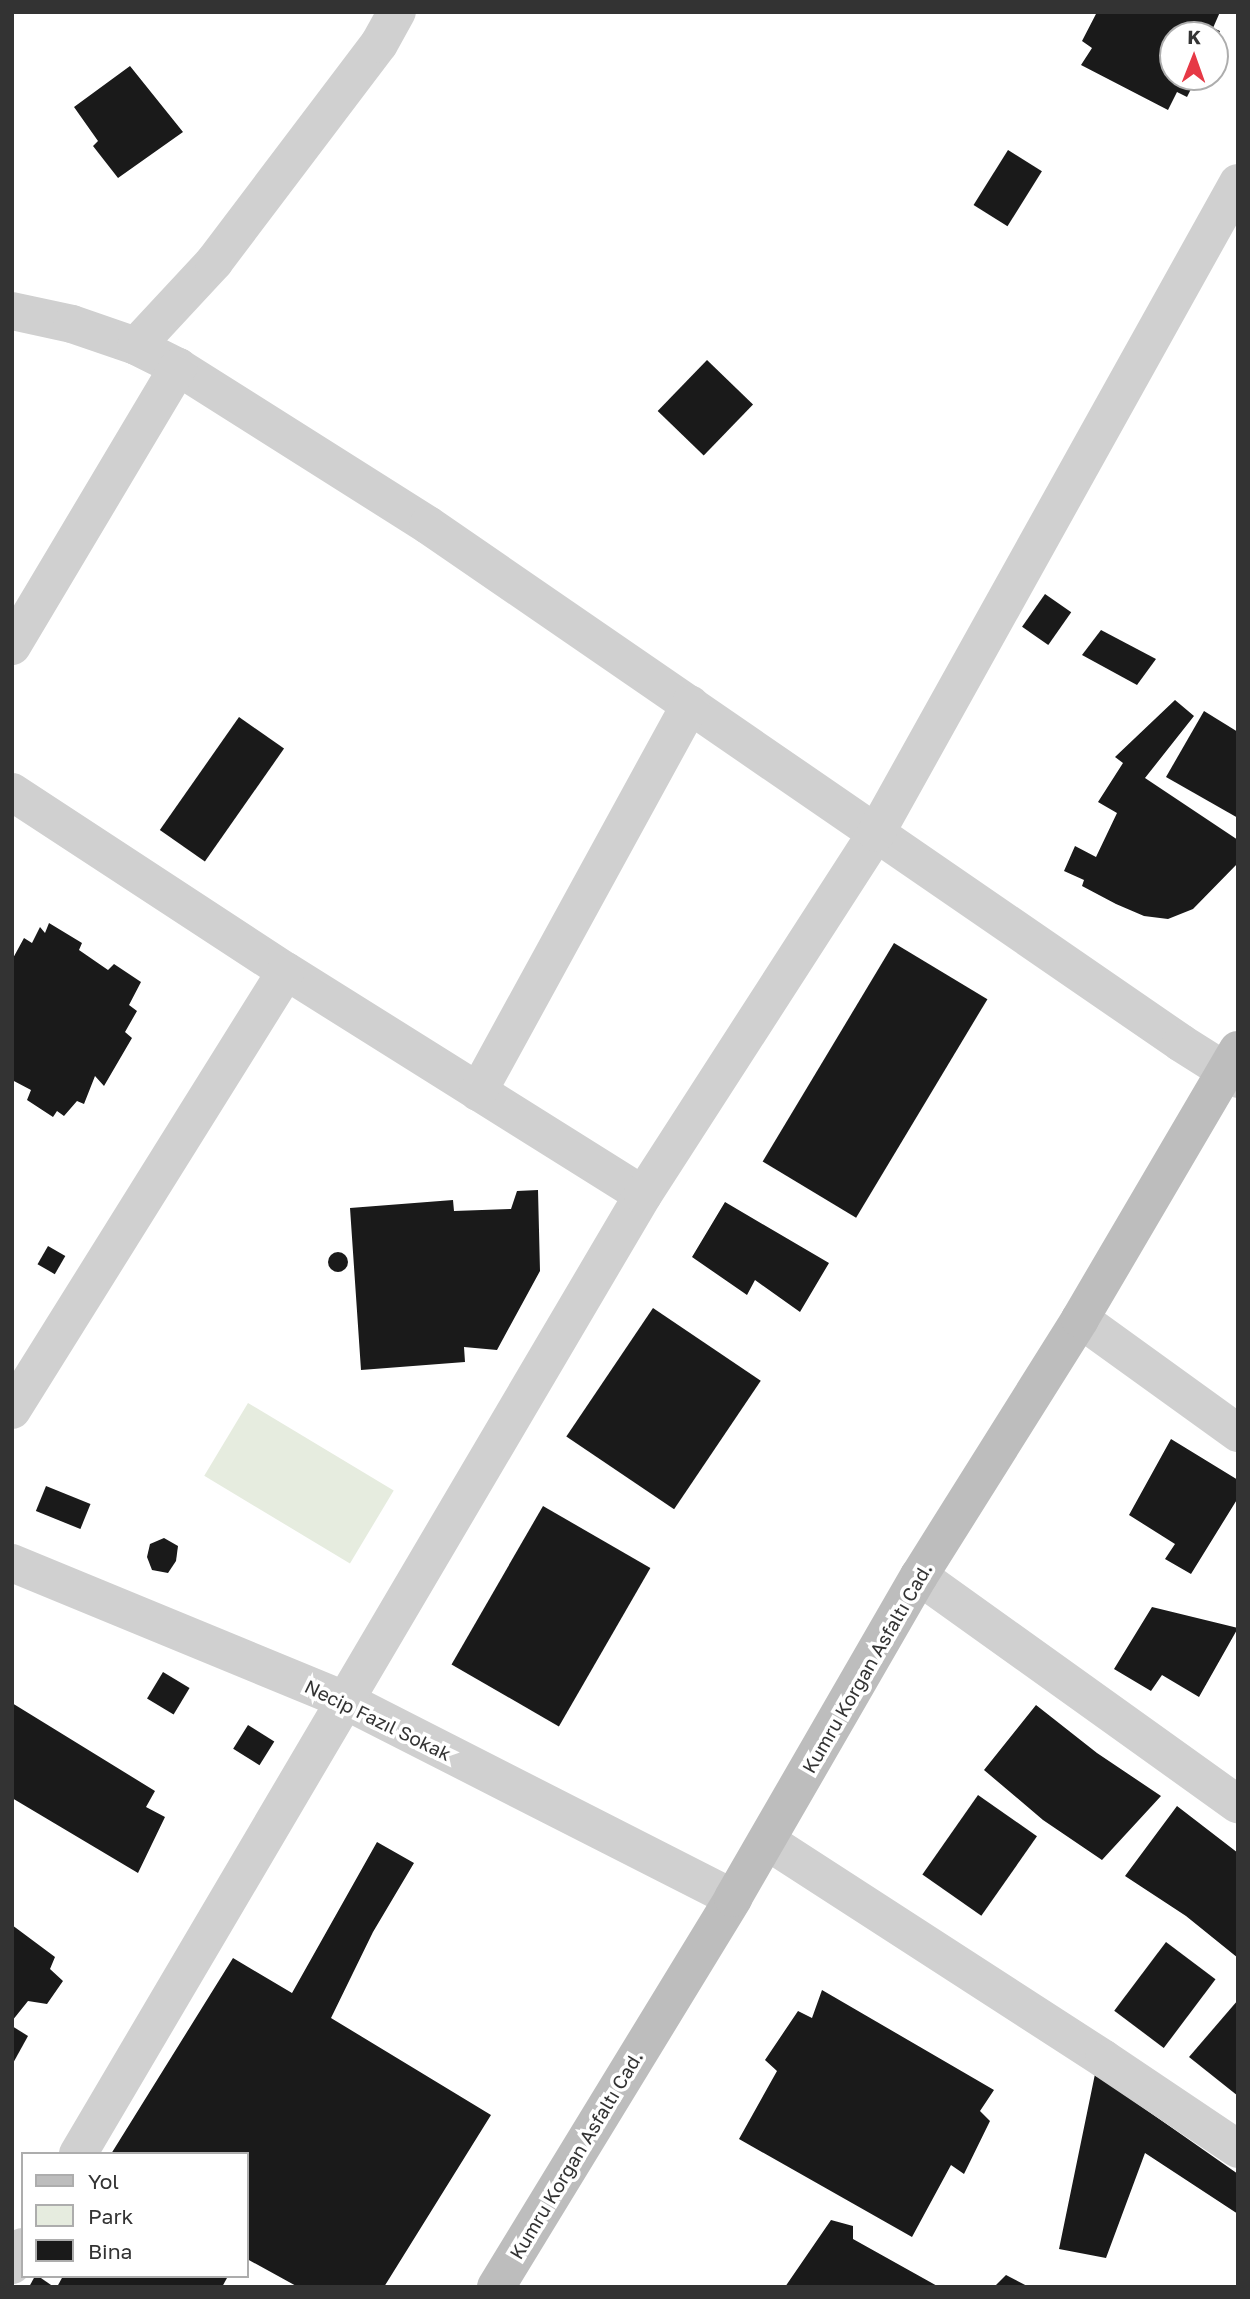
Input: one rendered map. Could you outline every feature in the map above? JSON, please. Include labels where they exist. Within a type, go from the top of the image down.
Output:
[{"type":"main road","name":"Kumru Korgan Asfaltı Cad.","points":[[496,2287],[767,1841],[919,1576],[1234,1066]]},
{"type":"street","points":[[136,346],[214,262],[379,44],[397,12]]},
{"type":"street","points":[[79,2152],[643,1195],[876,833],[1238,183]]},
{"type":"street","points":[[12,311],[72,324],[136,346],[178,367],[428,525],[1181,1043],[1234,1066]]},
{"type":"street","points":[[12,646],[178,367]]},
{"type":"street","points":[[478,1092],[690,704]]},
{"type":"street","points":[[12,792],[286,971],[643,1195]]},
{"type":"street","points":[[12,1410],[286,971]]},
{"type":"street","points":[[1080,1319],[1238,1433]]},
{"type":"street","name":"Necip Fazıl Sokak","points":[[12,1563],[344,1700],[733,1898]]},
{"type":"street","points":[[919,1576],[1238,1804]]},
{"type":"street","points":[[767,1841],[1238,2149]]},
{"type":"green space","points":[[248,1403],[394,1491],[350,1563],[204,1476]]},
{"type":"building","points":[[1097,12],[1220,12],[1216,21],[1159,21],[1159,91],[1190,91],[1187,97],[1177,92],[1168,110],[1081,65],[1092,48],[1082,41]]},
{"type":"building","points":[[130,66],[183,132],[118,178],[93,146],[98,141],[74,107]]},
{"type":"building","points":[[1008,150],[1042,171],[1007,226],[974,205]]},
{"type":"building","points":[[707,360],[753,404],[704,456],[658,411]]},
{"type":"building","points":[[1045,594],[1071,612],[1048,645],[1022,627]]},
{"type":"building","points":[[1101,630],[1156,659],[1137,685],[1082,655]]},
{"type":"building","points":[[1175,700],[1194,716],[1145,778],[1238,840],[1238,863],[1193,909],[1168,919],[1144,916],[1116,904],[1082,886],[1084,880],[1064,871],[1075,846],[1096,857],[1117,813],[1098,802],[1123,763],[1115,757]]},
{"type":"building","points":[[1204,711],[1238,732],[1238,818],[1166,777]]},
{"type":"building","points":[[239,717],[284,749],[205,862],[160,830]]},
{"type":"building","points":[[49,923],[82,943],[79,950],[108,970],[114,964],[141,982],[129,1005],[137,1011],[125,1032],[132,1038],[104,1086],[95,1076],[84,1104],[77,1101],[64,1116],[57,1111],[53,1117],[27,1100],[31,1090],[12,1080],[12,960],[24,938],[32,943],[40,927],[45,933]]},
{"type":"building","points":[[894,943],[987,999],[856,1218],[763,1162]]},
{"type":"building","points":[[538,1190],[540,1271],[497,1350],[464,1347],[465,1362],[361,1370],[350,1208],[453,1200],[454,1211],[511,1209],[517,1191]]},
{"type":"building","points":[[725,1202],[829,1263],[800,1312],[755,1280],[747,1295],[692,1257]]},
{"type":"building","points":[[48,1246],[65,1256],[55,1274],[38,1264]]},
{"type":"building","points":[[338,1252],[345,1255],[348,1262],[345,1269],[338,1272],[331,1269],[328,1262],[331,1255]]},
{"type":"building","points":[[653,1308],[761,1381],[674,1509],[566,1437]]},
{"type":"building","points":[[1171,1439],[1238,1480],[1238,1498],[1191,1574],[1165,1559],[1175,1544],[1129,1515]]},
{"type":"building","points":[[46,1486],[91,1504],[80,1529],[36,1511]]},
{"type":"building","points":[[543,1506],[650,1568],[559,1726],[452,1664]]},
{"type":"building","points":[[164,1538],[178,1546],[176,1561],[168,1573],[152,1570],[147,1557],[150,1544]]},
{"type":"building","points":[[1152,1607],[1238,1628],[1199,1697],[1162,1675],[1151,1691],[1114,1669]]},
{"type":"building","points":[[163,1672],[190,1688],[174,1715],[147,1699]]},
{"type":"building","points":[[12,1703],[155,1791],[146,1807],[165,1817],[138,1873],[12,1798]]},
{"type":"building","points":[[1036,1705],[1097,1753],[1161,1796],[1102,1860],[1043,1820],[984,1770]]},
{"type":"building","points":[[248,1725],[274,1741],[259,1765],[233,1749]]},
{"type":"building","points":[[978,1795],[1037,1836],[981,1916],[922,1874]]},
{"type":"building","points":[[1177,1806],[1238,1853],[1238,1958],[1186,1916],[1125,1876]]},
{"type":"building","points":[[377,1842],[414,1863],[373,1932],[331,2018],[491,2115],[384,2287],[298,2287],[248,2260],[248,2152],[112,2152],[233,1958],[292,1993]]},
{"type":"building","points":[[12,1925],[55,1957],[50,1969],[63,1981],[47,2004],[28,2001],[12,2021]]},
{"type":"building","points":[[1166,1942],[1216,1979],[1164,2048],[1114,2011]]},
{"type":"building","points":[[822,1990],[994,2090],[980,2111],[990,2121],[964,2174],[951,2165],[912,2237],[739,2139],[777,2071],[765,2060],[798,2011],[812,2018]]},
{"type":"building","points":[[1238,2000],[1238,2096],[1189,2057]]},
{"type":"building","points":[[12,2026],[28,2036],[12,2065]]},
{"type":"building","points":[[1095,2074],[1238,2174],[1238,2214],[1145,2153],[1106,2258],[1059,2249]]},
{"type":"building","points":[[831,2220],[853,2226],[853,2239],[939,2287],[785,2287]]},
{"type":"building","points":[[1006,2275],[1029,2287],[994,2287]]},
{"type":"building","points":[[34,2278],[41,2278],[54,2287],[29,2287]]},
{"type":"building","points":[[62,2278],[227,2278],[222,2287],[57,2287]]}]
